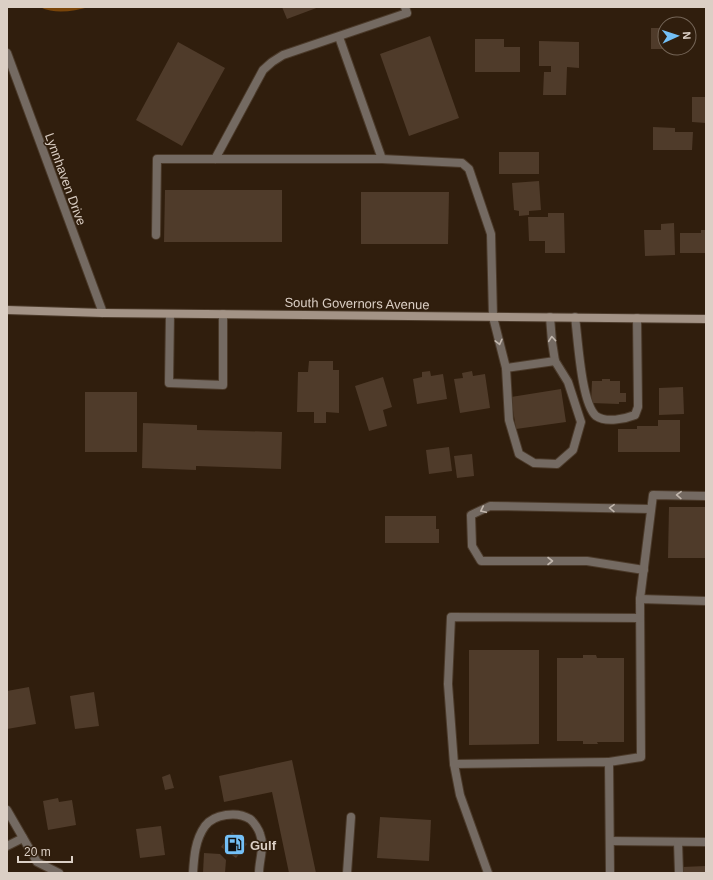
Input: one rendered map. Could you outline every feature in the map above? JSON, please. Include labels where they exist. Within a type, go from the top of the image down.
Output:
[{"type":"main road","name":"South Governors Avenue","points":[[7,310],[170,314],[706,319]]},
{"type":"street","points":[[215,159],[263,70],[272,62],[284,55],[407,13],[405,7]]},
{"type":"street","points":[[339,37],[382,159]]},
{"type":"street","name":"Lynnhaven Drive","points":[[7,53],[103,313]]},
{"type":"street","points":[[156,235],[157,159],[382,159],[462,163],[469,169],[491,234],[493,317],[506,368],[510,420],[519,454],[534,463],[557,464],[573,450],[581,422],[568,382],[555,361],[550,317]]},
{"type":"street","points":[[170,314],[169,383],[223,385],[223,314]]},
{"type":"street","points":[[575,317],[587,400],[591,410],[598,417],[606,419],[627,418],[635,415],[638,407],[637,318]]},
{"type":"street","points":[[506,368],[555,361]]},
{"type":"street","points":[[454,764],[609,762],[641,758],[640,599],[653,495],[706,496]]},
{"type":"street","points":[[644,570],[587,561],[481,561],[472,546],[471,515],[490,506],[651,509]]},
{"type":"street","points":[[640,599],[706,601]]},
{"type":"street","points":[[488,873],[460,795],[454,764],[448,684],[451,617],[640,618]]},
{"type":"street","points":[[609,762],[610,873]]},
{"type":"street","points":[[7,810],[37,862],[59,873]]},
{"type":"street","points":[[192,873],[195,850],[205,825],[214,819],[228,815],[239,815],[250,819],[260,832],[263,844],[259,873]]},
{"type":"street","points":[[347,873],[351,817]]},
{"type":"street","points":[[7,846],[23,838]]},
{"type":"street","points":[[610,841],[706,842]]},
{"type":"street","points":[[678,842],[679,873]]},
{"type":"shaded area","points":[[40,7],[89,7],[58,12]]},
{"type":"building","points":[[282,7],[319,7],[287,19]]},
{"type":"building","points":[[651,28],[657,28],[657,49],[651,49]]},
{"type":"building","points":[[430,36],[459,118],[409,136],[380,54]]},
{"type":"building","points":[[475,39],[504,39],[504,47],[520,47],[520,72],[475,72]]},
{"type":"building","points":[[539,41],[579,42],[579,68],[567,67],[566,95],[543,95],[544,72],[551,72],[551,66],[539,66]]},
{"type":"building","points":[[178,42],[225,68],[182,146],[136,120]]},
{"type":"building","points":[[692,97],[706,97],[706,123],[692,122]]},
{"type":"building","points":[[653,127],[675,128],[675,132],[693,132],[692,150],[653,150]]},
{"type":"building","points":[[499,152],[539,152],[539,174],[499,174]]},
{"type":"building","points":[[539,181],[541,210],[529,211],[529,215],[519,216],[519,211],[514,210],[512,183]]},
{"type":"building","points":[[165,190],[282,190],[282,242],[164,242]]},
{"type":"building","points":[[361,192],[449,192],[448,244],[361,244]]},
{"type":"building","points":[[548,213],[564,213],[565,253],[545,253],[545,241],[529,241],[528,217],[548,217]]},
{"type":"building","points":[[674,223],[675,255],[645,256],[644,230],[661,230],[661,224]]},
{"type":"building","points":[[701,230],[706,230],[706,253],[680,253],[680,233],[701,233]]},
{"type":"building","points":[[309,361],[333,361],[333,370],[339,370],[339,413],[326,412],[326,423],[314,423],[314,412],[297,412],[298,372],[308,372]]},
{"type":"building","points":[[430,371],[431,376],[443,374],[447,399],[417,404],[413,379],[422,377],[422,372]]},
{"type":"building","points":[[472,371],[473,376],[485,374],[490,408],[460,413],[454,379],[463,378],[462,373]]},
{"type":"building","points":[[383,377],[392,407],[383,410],[387,426],[369,431],[355,386]]},
{"type":"building","points":[[602,379],[620,381],[620,393],[626,393],[626,402],[619,402],[619,404],[591,403],[592,381],[602,381]]},
{"type":"building","points":[[683,387],[684,414],[659,415],[659,388]]},
{"type":"building","points":[[561,389],[566,422],[516,429],[511,397]]},
{"type":"building","points":[[85,392],[137,392],[137,452],[85,452]]},
{"type":"building","points":[[658,420],[680,420],[680,452],[618,452],[618,429],[637,429],[637,426],[658,426]]},
{"type":"building","points":[[143,423],[197,425],[197,430],[282,432],[281,469],[196,466],[196,470],[142,468]]},
{"type":"building","points":[[449,447],[452,471],[429,474],[426,450]]},
{"type":"building","points":[[472,454],[474,476],[457,478],[454,456]]},
{"type":"building","points":[[669,507],[706,507],[706,558],[668,558]]},
{"type":"building","points":[[385,516],[436,516],[436,529],[439,529],[439,543],[385,543]]},
{"type":"building","points":[[469,650],[539,650],[539,744],[469,745]]},
{"type":"building","points":[[583,655],[596,655],[597,658],[624,658],[624,742],[597,742],[598,744],[583,744],[583,741],[557,741],[557,658],[583,658]]},
{"type":"building","points":[[29,687],[36,724],[7,729],[7,691]]},
{"type":"building","points":[[94,692],[99,726],[75,729],[70,696]]},
{"type":"building","points":[[292,760],[316,873],[289,873],[272,792],[224,802],[219,776]]},
{"type":"building","points":[[170,774],[174,788],[165,790],[162,777]]},
{"type":"building","points":[[58,798],[59,802],[72,800],[76,825],[48,830],[43,801]]},
{"type":"building","points":[[380,817],[431,820],[429,861],[377,858]]},
{"type":"building","points":[[161,826],[165,855],[140,858],[136,829]]},
{"type":"building","name":"Gulf","points":[[232,832],[247,844],[236,858],[221,847]]},
{"type":"building","points":[[204,853],[220,854],[226,860],[225,873],[203,873]]},
{"type":"building","points":[[706,866],[706,873],[682,873],[682,867]]},
{"type":"place","name":"Gulf","points":[[234,845]]}]
